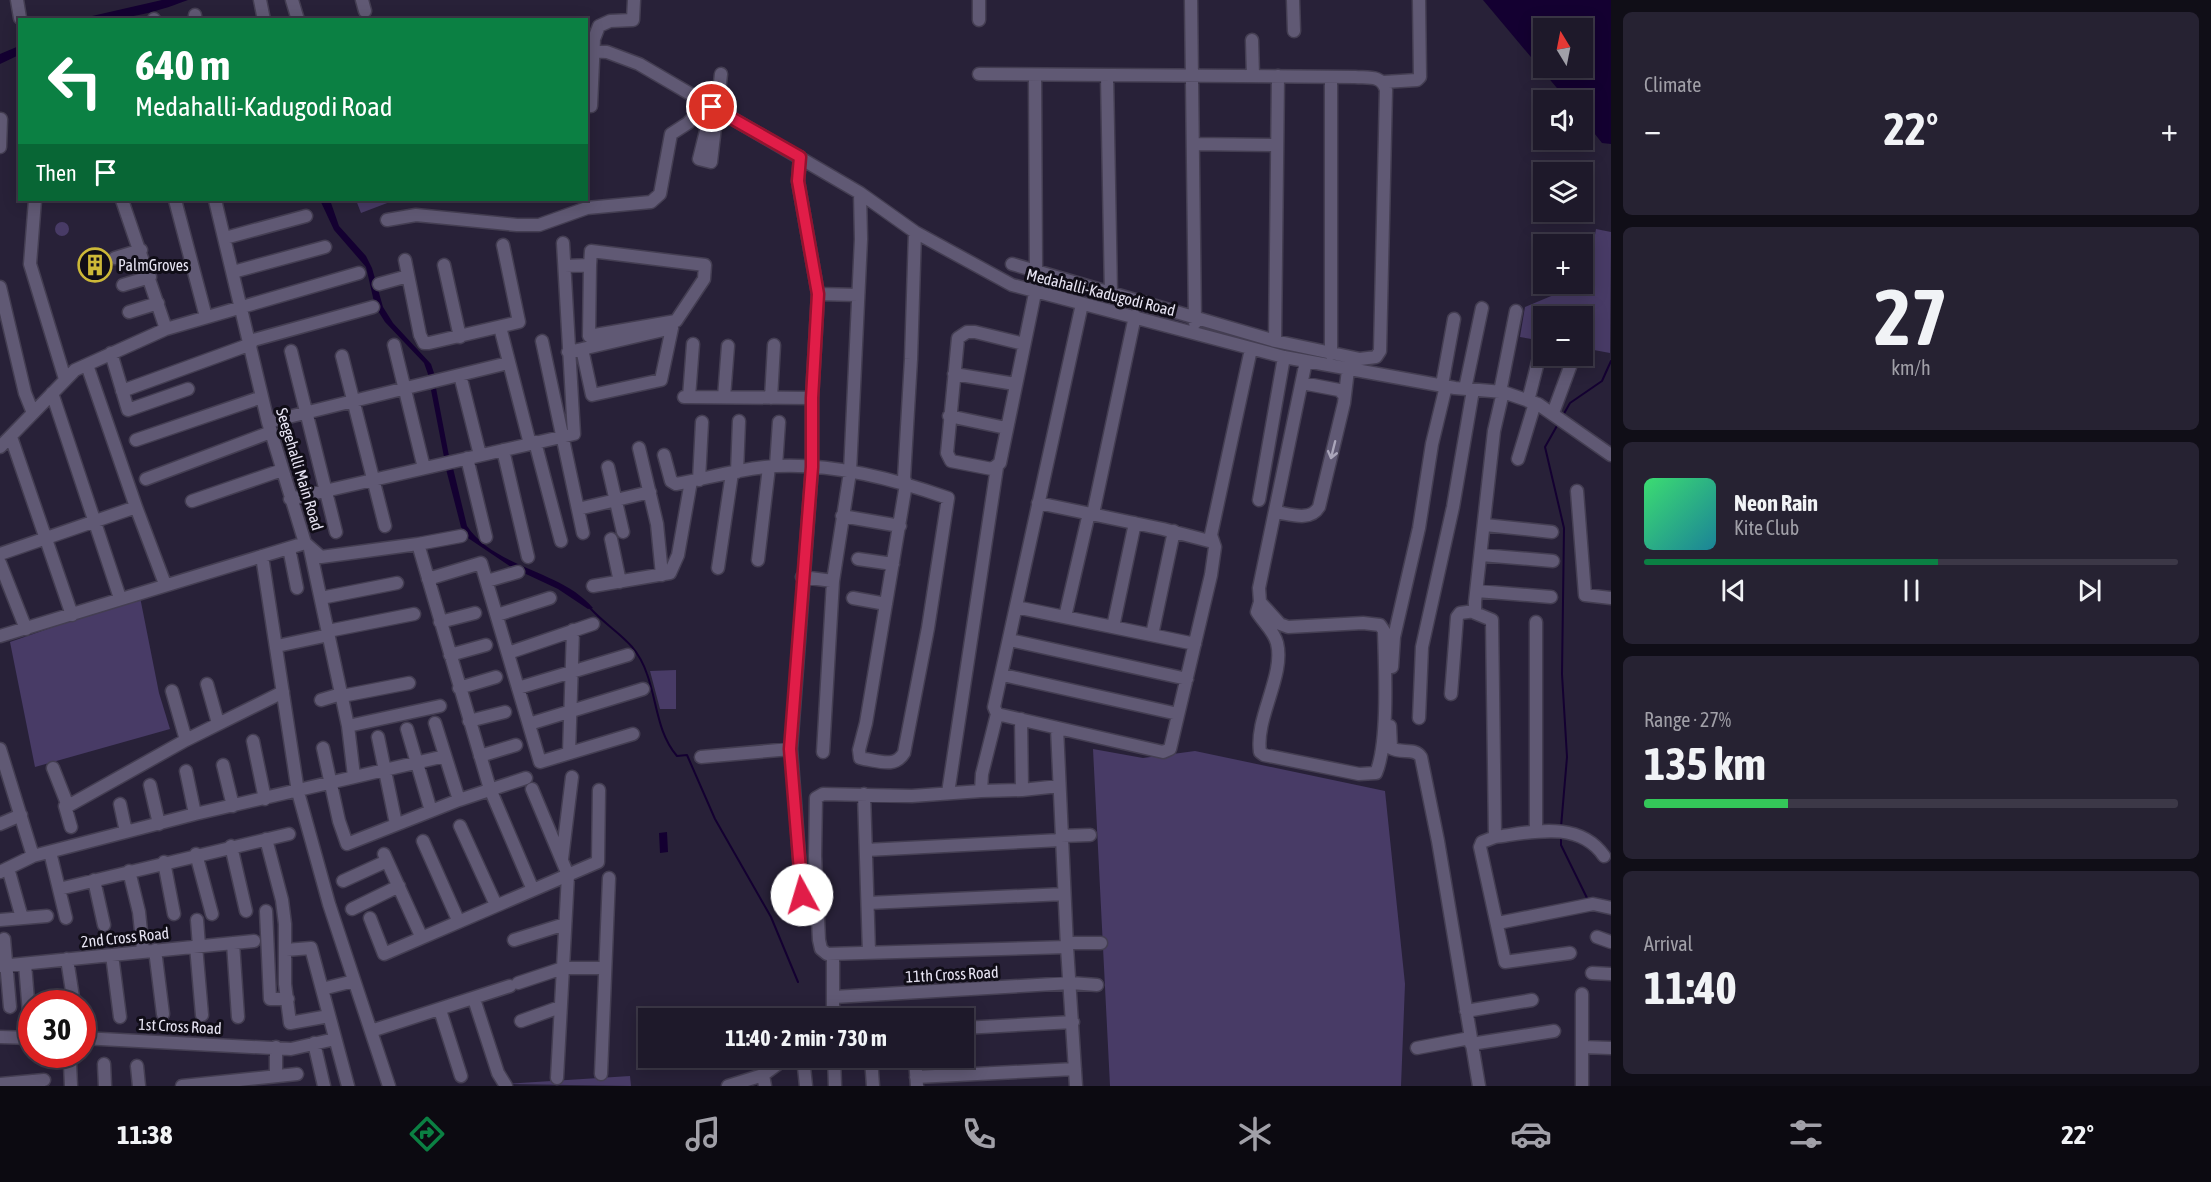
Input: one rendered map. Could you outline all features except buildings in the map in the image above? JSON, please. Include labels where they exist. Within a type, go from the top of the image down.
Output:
[{"type":"street","points":[[17,0],[20,18]]},
{"type":"street","points":[[260,0],[264,18]]},
{"type":"street","points":[[292,0],[297,18]]},
{"type":"street","points":[[591,106],[590,51],[599,26],[610,21],[633,20],[634,0]]},
{"type":"street","points":[[979,0],[979,20]]},
{"type":"street","points":[[1191,0],[1195,333]]},
{"type":"street","points":[[1293,0],[1294,30]]},
{"type":"street","points":[[1384,82],[1417,80],[1420,77],[1419,0]]},
{"type":"street","points":[[1252,40],[1253,76]]},
{"type":"street","name":"Medahalli-Kadugodi Road","points":[[590,51],[607,52],[639,64],[860,192],[915,232],[1012,285],[1035,293],[1135,316],[1284,357],[1348,370],[1501,392],[1532,402],[1553,413],[1611,455]]},
{"type":"street","points":[[705,160],[712,107],[721,74]]},
{"type":"street","points":[[979,74],[1331,76],[1379,78],[1384,82],[1386,90],[1380,351],[1376,357],[1369,360],[1331,354],[1275,341],[1036,273],[1012,264]]},
{"type":"street","points":[[1035,76],[1036,273]]},
{"type":"street","points":[[1107,76],[1111,294]]},
{"type":"street","points":[[1275,341],[1278,76]]},
{"type":"street","points":[[1331,76],[1331,354]]},
{"type":"street","points":[[387,220],[416,215],[539,225],[587,208],[651,202],[660,194],[671,134],[712,107]]},
{"type":"street","points":[[0,147],[1,118]]},
{"type":"street","points":[[1194,144],[1277,145]]},
{"type":"street","points":[[800,157],[798,181],[818,294],[812,398],[812,467],[790,749],[802,895]]},
{"type":"street","points":[[823,752],[833,582],[850,472],[860,192]]},
{"type":"street","points":[[35,201],[30,264],[64,379]]},
{"type":"street","points":[[122,201],[141,250],[166,329]]},
{"type":"street","points":[[175,201],[206,317]]},
{"type":"street","name":"Seegehalli Main Road","points":[[0,636],[165,584],[289,548],[308,546],[290,499],[269,427],[234,272],[215,201]]},
{"type":"street","points":[[225,238],[306,216]]},
{"type":"street","points":[[664,455],[671,481],[676,483],[773,466],[812,467],[850,472],[906,484],[948,498],[928,628],[904,753],[893,764],[860,758],[859,750],[906,484],[904,478],[915,232]]},
{"type":"street","points":[[290,499],[574,434],[563,243]]},
{"type":"street","points":[[405,260],[424,343],[460,337],[519,322],[503,245]]},
{"type":"street","points":[[234,272],[325,247]]},
{"type":"street","points":[[115,258],[141,250]]},
{"type":"street","points":[[591,251],[705,265],[704,279],[676,321],[589,336],[590,265],[591,251]]},
{"type":"street","points":[[444,265],[460,337]]},
{"type":"street","points":[[565,266],[590,265]]},
{"type":"street","points":[[5,442],[75,370],[166,329],[359,273]]},
{"type":"street","points":[[379,284],[408,276]]},
{"type":"street","points":[[123,285],[150,277]]},
{"type":"street","points":[[0,287],[25,393],[33,413]]},
{"type":"street","points":[[948,793],[997,467],[1035,293]]},
{"type":"street","points":[[818,294],[858,295]]},
{"type":"street","points":[[129,312],[158,303]]},
{"type":"street","points":[[981,791],[997,714],[994,707],[1003,675],[1082,304]]},
{"type":"street","points":[[122,391],[250,343],[374,307]]},
{"type":"street","points":[[1419,718],[1422,647],[1453,507],[1482,308]]},
{"type":"street","points":[[1475,611],[1494,431],[1516,311]]},
{"type":"street","points":[[1065,617],[1091,514],[1135,316]]},
{"type":"street","points":[[1454,318],[1419,528],[1394,637],[1389,739],[1391,748],[1396,751],[1413,751],[1421,757],[1436,830],[1479,1086]]},
{"type":"street","points":[[500,327],[508,363],[561,541]]},
{"type":"street","points":[[568,352],[672,328],[661,380],[592,394],[582,349]]},
{"type":"street","points":[[997,467],[951,461],[948,458],[949,417],[958,338],[967,332],[1024,344]]},
{"type":"street","points":[[542,341],[583,533]]},
{"type":"street","points":[[693,344],[687,397],[812,398]]},
{"type":"street","points":[[394,345],[424,468]]},
{"type":"street","points":[[771,398],[774,345]]},
{"type":"street","points":[[724,397],[728,346]]},
{"type":"street","points":[[997,714],[1163,752],[1170,749],[1211,575],[1215,547],[1211,535],[1251,349]]},
{"type":"street","points":[[291,351],[336,532]]},
{"type":"street","points":[[111,354],[128,410],[188,389]]},
{"type":"street","points":[[342,356],[386,526]]},
{"type":"street","points":[[1259,500],[1284,357]]},
{"type":"street","points":[[1260,602],[1280,624],[1288,627],[1363,623],[1380,625],[1384,631],[1385,685],[1381,753],[1376,773],[1359,774],[1264,755],[1260,752],[1266,706],[1278,654],[1274,634],[1257,612],[1260,602],[1259,588],[1306,361]]},
{"type":"street","points":[[146,479],[306,411],[508,363]]},
{"type":"street","points":[[87,365],[165,584]]},
{"type":"street","points":[[1518,459],[1538,366]]},
{"type":"street","points":[[1553,413],[1570,367]]},
{"type":"street","points":[[1275,512],[1300,516],[1316,512],[1344,403],[1343,394],[1348,370]]},
{"type":"street","points":[[954,374],[1015,384]]},
{"type":"street","points":[[460,375],[486,537]]},
{"type":"street","points":[[1302,383],[1339,390],[1343,394]]},
{"type":"street","points":[[51,393],[120,598]]},
{"type":"street","points":[[136,440],[262,397]]},
{"type":"street","points":[[949,417],[1006,428]]},
{"type":"street","points":[[718,568],[735,472],[739,421]]},
{"type":"street","points":[[593,586],[670,573],[678,555],[695,481],[702,422]]},
{"type":"street","points":[[758,560],[779,422]]},
{"type":"street","points":[[0,430],[47,537],[72,615]]},
{"type":"street","points":[[639,448],[657,524],[662,575]]},
{"type":"street","points":[[503,450],[528,557]]},
{"type":"street","points":[[608,467],[623,532]]},
{"type":"street","points":[[192,501],[282,470]]},
{"type":"street","points":[[1577,491],[1585,595],[1611,598]]},
{"type":"street","points":[[578,509],[650,492]]},
{"type":"street","points":[[1038,503],[1174,531],[1213,542]]},
{"type":"street","points":[[0,554],[136,507]]},
{"type":"street","points":[[842,516],[900,526]]},
{"type":"street","points":[[1113,627],[1135,523]]},
{"type":"street","points":[[1485,525],[1552,532]]},
{"type":"street","points":[[1152,635],[1174,531]]},
{"type":"street","points":[[308,546],[321,557],[461,536]]},
{"type":"street","points":[[611,539],[620,582]]},
{"type":"street","points":[[418,544],[490,789],[533,890]]},
{"type":"street","points":[[308,546],[348,726],[354,776]]},
{"type":"street","points":[[289,548],[297,588]]},
{"type":"street","points":[[1481,555],[1553,561]]},
{"type":"street","points":[[262,556],[278,646],[298,792],[322,883],[389,1086]]},
{"type":"street","points":[[858,560],[893,564]]},
{"type":"street","points":[[0,563],[26,629]]},
{"type":"street","points":[[428,579],[481,563],[540,762],[633,734]]},
{"type":"street","points":[[486,581],[518,572]]},
{"type":"street","points":[[802,577],[833,582]]},
{"type":"street","points":[[321,598],[398,583]]},
{"type":"street","points":[[1477,591],[1551,597]]},
{"type":"street","points":[[497,615],[550,598]]},
{"type":"street","points":[[853,598],[886,604]]},
{"type":"street","points":[[1016,607],[1195,644]]},
{"type":"street","points":[[1451,694],[1456,619],[1460,614],[1475,611],[1491,620],[1493,628],[1495,837]]},
{"type":"street","points":[[440,622],[475,613]]},
{"type":"street","points":[[278,646],[414,614]]},
{"type":"street","points":[[1536,621],[1536,832]]},
{"type":"street","points":[[507,653],[593,624]]},
{"type":"street","points":[[569,753],[573,630]]},
{"type":"street","points":[[1010,640],[1187,679]]},
{"type":"street","points":[[450,656],[486,645]]},
{"type":"street","points":[[518,688],[628,655]]},
{"type":"street","points":[[1003,675],[1178,714]]},
{"type":"street","points":[[459,688],[496,677]]},
{"type":"street","points":[[321,700],[410,683]]},
{"type":"street","points":[[207,684],[218,723]]},
{"type":"street","points":[[529,724],[643,689]]},
{"type":"street","points":[[172,692],[186,740]]},
{"type":"street","points":[[53,768],[68,806],[218,723],[283,692]]},
{"type":"street","points":[[348,726],[440,706]]},
{"type":"street","points":[[469,721],[505,712]]},
{"type":"street","points":[[1021,719],[1022,790]]},
{"type":"street","points":[[435,723],[459,800]]},
{"type":"street","points":[[1057,728],[1061,838],[1076,1086]]},
{"type":"street","points":[[407,729],[431,811]]},
{"type":"street","points":[[378,737],[396,824]]},
{"type":"street","points":[[253,741],[265,799]]},
{"type":"street","points":[[480,756],[516,746]]},
{"type":"street","points":[[323,748],[339,820],[347,844],[490,789],[529,784],[568,875],[557,1078]]},
{"type":"street","points":[[701,757],[790,749]]},
{"type":"street","points":[[0,752],[33,856]]},
{"type":"street","points":[[22,918],[4,870],[33,856],[195,814],[298,792],[354,776],[445,756]]},
{"type":"street","points":[[223,765],[233,806]]},
{"type":"street","points":[[186,771],[195,814]]},
{"type":"street","points":[[561,860],[572,777]]},
{"type":"street","points":[[150,785],[159,824]]},
{"type":"street","points":[[1059,786],[948,793],[823,794],[816,798],[814,805],[821,950],[827,954],[833,954],[1101,943]]},
{"type":"street","points":[[370,918],[384,954],[458,920],[598,862],[599,790]]},
{"type":"street","points":[[864,794],[869,952]]},
{"type":"street","points":[[120,804],[126,832]]},
{"type":"street","points":[[65,806],[70,827]]},
{"type":"street","points":[[0,824],[21,815]]},
{"type":"street","points":[[460,826],[496,905]]},
{"type":"street","points":[[1570,953],[1506,963],[1480,847],[1482,842],[1495,837],[1536,832],[1575,833],[1594,842],[1604,856]]},
{"type":"street","points":[[59,889],[196,854],[289,834]]},
{"type":"street","points":[[866,850],[1090,835]]},
{"type":"street","points":[[266,838],[282,900],[286,950],[285,984],[290,1023],[329,1016]]},
{"type":"street","points":[[423,841],[458,920]]},
{"type":"street","points":[[231,846],[246,911]]},
{"type":"street","points":[[50,852],[66,918]]},
{"type":"street","points":[[196,854],[212,914]]},
{"type":"street","points":[[343,881],[386,857],[422,936]]},
{"type":"street","points":[[164,862],[174,914]]},
{"type":"street","points":[[129,871],[163,1014]]},
{"type":"street","points":[[601,1074],[609,878]]},
{"type":"street","points":[[94,880],[104,925]]},
{"type":"street","points":[[352,909],[399,886]]},
{"type":"street","points":[[868,903],[1064,894]]},
{"type":"street","points":[[1498,924],[1589,905],[1611,908]]},
{"type":"street","points":[[266,911],[270,999],[288,999]]},
{"type":"street","points":[[0,920],[46,916]]},
{"type":"street","points":[[197,920],[202,1015]]},
{"type":"street","points":[[514,940],[565,924]]},
{"type":"street","points":[[1597,937],[1611,942]]},
{"type":"street","points":[[4,939],[3,966],[10,1007]]},
{"type":"street","name":"2nd Cross Road","points":[[3,966],[254,941]]},
{"type":"street","points":[[233,943],[238,1017]]},
{"type":"street","points":[[286,950],[311,948],[348,1086]]},
{"type":"street","points":[[833,954],[833,1008]]},
{"type":"street","points":[[112,955],[120,1017]]},
{"type":"street","points":[[67,959],[72,990]]},
{"type":"street","points":[[25,964],[27,990]]},
{"type":"street","points":[[371,1031],[474,999],[562,968],[604,968]]},
{"type":"street","points":[[1592,973],[1611,974]]},
{"type":"street","points":[[322,989],[354,981]]},
{"type":"street","name":"11th Cross Road","points":[[834,997],[1071,983],[1097,985]]},
{"type":"street","points":[[1582,994],[1582,1086]]},
{"type":"street","points":[[474,999],[498,1073],[506,1086]]},
{"type":"street","points":[[1466,1011],[1532,1000]]},
{"type":"street","points":[[521,1020],[560,1006]]},
{"type":"street","points":[[440,1010],[461,1076]]},
{"type":"street","points":[[974,1027],[1073,1022]]},
{"type":"street","points":[[1417,1048],[1554,1031]]},
{"type":"street","points":[[0,1037],[18,1038]]},
{"type":"street","name":"1st Cross Road","points":[[96,1039],[291,1049],[335,1039]]},
{"type":"street","points":[[314,1043],[324,1086]]},
{"type":"street","points":[[276,1047],[279,1079]]},
{"type":"street","points":[[1582,1047],[1611,1048]]},
{"type":"street","points":[[104,1064],[105,1086]]},
{"type":"street","points":[[137,1066],[140,1086]]},
{"type":"street","points":[[70,1068],[71,1086]]},
{"type":"street","points":[[728,1086],[764,1081],[776,1068]]},
{"type":"street","points":[[804,1068],[806,1086]]},
{"type":"street","points":[[834,1068],[835,1086]]},
{"type":"street","points":[[872,1068],[873,1086]]},
{"type":"street","points":[[916,1082],[1075,1069]]},
{"type":"street","points":[[182,1086],[279,1079],[297,1074]]},
{"type":"street","points":[[0,1084],[44,1080]]},
{"type":"shaded area","points":[[162,0],[188,0],[134,16],[83,18]]},
{"type":"shaded area","points":[[1483,0],[1611,0],[1611,144],[1602,143],[1593,132],[1593,90],[1559,90],[1549,78],[1593,78],[1593,18],[1533,18],[1533,60]]},
{"type":"shaded area","points":[[18,46],[18,55],[0,64],[0,54]]},
{"type":"shaded area","points":[[320,201],[330,201],[339,226],[366,256],[372,268],[383,307],[393,323],[431,364],[435,376],[429,377],[424,363],[385,322],[375,306],[366,267],[334,230]]},
{"type":"shaded area","points":[[356,201],[392,201],[361,213]]},
{"type":"shaded area","points":[[62,222],[67,224],[69,229],[67,234],[62,236],[57,234],[55,229],[57,224]]},
{"type":"shaded area","points":[[1596,229],[1611,232],[1610,353],[1593,350],[1593,306],[1533,306],[1533,339],[1520,337],[1525,307],[1556,294],[1593,294],[1593,246]]},
{"type":"shaded area","points":[[436,388],[449,456],[444,457],[431,390]]},
{"type":"shaded area","points":[[453,468],[467,526],[479,540],[494,552],[511,561],[564,585],[580,595],[593,608],[588,609],[558,589],[511,567],[468,538],[461,527],[446,469]]},
{"type":"shaded area","points":[[140,597],[159,693],[170,729],[35,767],[10,642]]},
{"type":"shaded area","points":[[676,670],[676,709],[660,709],[650,671]]},
{"type":"shaded area","points":[[1093,749],[1143,758],[1195,751],[1385,791],[1405,984],[1401,1086],[1110,1086]]},
{"type":"shaded area","points":[[667,832],[668,852],[660,853],[659,833]]},
{"type":"shaded area","points":[[630,1076],[631,1086],[503,1084]]},
{"type":"waterway","points":[[1562,417],[1570,403],[1602,381],[1611,361]]},
{"type":"waterway","points":[[1558,424],[1545,447],[1564,528],[1562,674],[1567,757],[1561,827]]},
{"type":"waterway","points":[[590,608],[630,644],[642,662],[665,737],[677,756],[687,755],[715,819],[771,917],[798,982]]},
{"type":"waterway","points":[[1561,835],[1561,845],[1587,898]]},
{"type":"place","name":"PalmGroves","points":[[95,265]]},
{"type":"route","points":[[712,107],[780,148],[800,157],[798,181],[818,294],[812,398],[812,467],[790,749],[802,895]]}]
